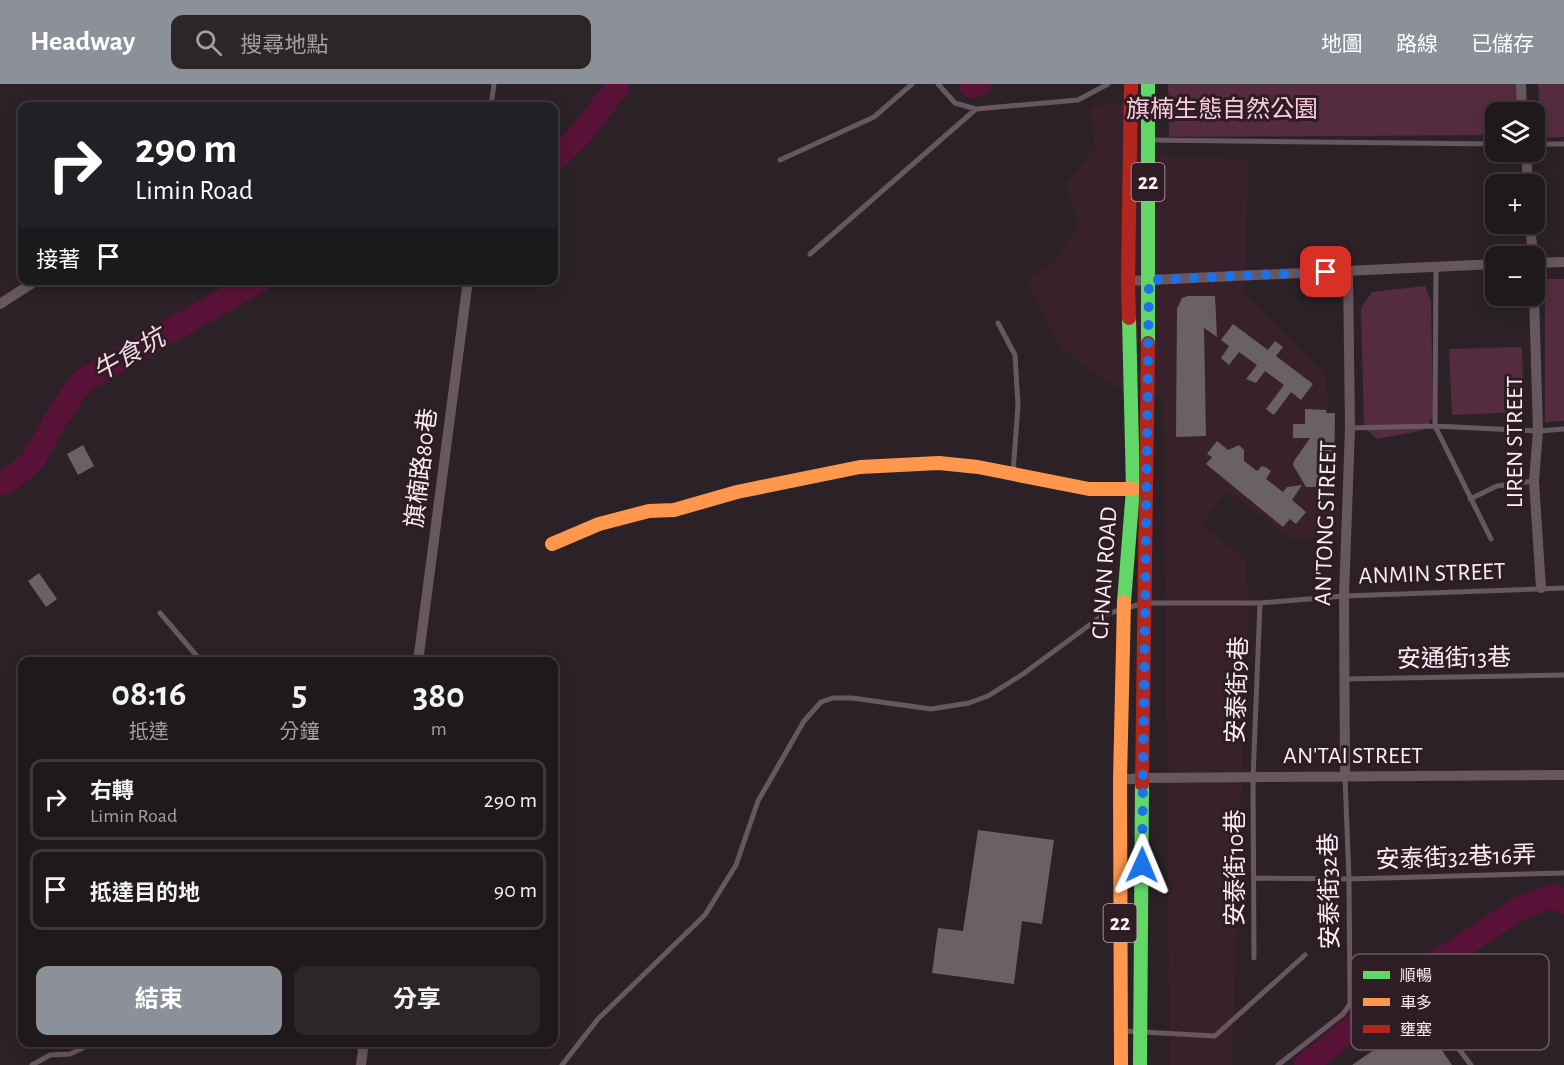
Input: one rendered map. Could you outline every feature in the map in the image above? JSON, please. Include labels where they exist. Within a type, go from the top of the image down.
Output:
[{"type":"main road","name":"CI-NAN ROAD","points":[[1140,1065],[1149,280],[1148,84]]},
{"type":"main road","name":"CI-NAN ROAD","points":[[1120,1065],[1120,780],[1123,609],[1133,489],[1128,281],[1130,85]]},
{"type":"main road","points":[[552,544],[599,524],[649,511],[674,510],[737,492],[860,466],[939,464],[978,467],[1089,489],[1133,489]]},
{"type":"street","points":[[1521,84],[1522,102]]},
{"type":"street","points":[[1545,263],[1564,262]]},
{"type":"street","points":[[1128,281],[1485,265]]},
{"type":"street","name":"AN'TONG STREET","points":[[1345,777],[1344,596],[1350,428],[1348,271]]},
{"type":"street","points":[[0,304],[29,285]]},
{"type":"street","name":"旗楠路80巷","points":[[419,657],[467,285]]},
{"type":"street","name":"LIREN STREET","points":[[1534,306],[1538,431],[1534,481],[1541,588]]},
{"type":"street","name":"AN'TAI STREET","points":[[1120,780],[1564,775]]},
{"type":"street","points":[[361,1065],[363,1047]]},
{"type":"lane","points":[[492,102],[494,84]]},
{"type":"lane","points":[[780,160],[874,117],[912,84]]},
{"type":"lane","points":[[938,84],[955,103],[976,109],[1078,100],[1108,84]]},
{"type":"lane","points":[[810,254],[976,109]]},
{"type":"lane","points":[[1148,140],[1485,144]]},
{"type":"lane","points":[[1545,144],[1564,144]]},
{"type":"lane","points":[[1436,267],[1436,426],[1491,539]]},
{"type":"lane","points":[[999,323],[1015,355],[1018,405],[1012,474]]},
{"type":"lane","points":[[1350,428],[1436,426],[1538,431],[1564,429]]},
{"type":"lane","points":[[1470,499],[1497,486],[1534,481]]},
{"type":"lane","name":"ANMIN STREET","points":[[562,1065],[598,1019],[705,915],[736,865],[758,801],[804,721],[821,702],[833,698],[852,698],[931,710],[969,703],[988,696],[1023,674],[1103,615],[1144,603],[1260,603],[1344,596],[1564,588]]},
{"type":"lane","name":"安泰街9巷","points":[[1253,778],[1260,603]]},
{"type":"lane","points":[[160,613],[198,657]]},
{"type":"lane","name":"安通街13巷","points":[[1344,679],[1564,675]]},
{"type":"lane","name":"安泰街32巷","points":[[1278,1065],[1343,1014],[1350,1004],[1345,777]]},
{"type":"lane","name":"安泰街10巷","points":[[1253,778],[1254,958]]},
{"type":"lane","name":"安泰街32巷16弄","points":[[1254,878],[1349,879],[1564,873]]},
{"type":"lane","points":[[1120,1031],[1215,1036],[1305,955]]},
{"type":"lane","points":[[32,1065],[50,1055],[70,1054],[85,1047]]},
{"type":"lane","points":[[1460,1050],[1471,1065]]},
{"type":"shaded area","points":[[1147,97],[1148,149],[1175,157],[1248,159],[1246,264],[1243,292],[1325,373],[1340,536],[1292,540],[1228,491],[1201,523],[1246,560],[1248,610],[1232,1065],[1170,1065],[1163,398],[1127,395],[1061,349],[1027,280],[1055,261],[1079,227],[1065,184],[1095,149],[1090,107]]},
{"type":"green space","name":"旗楠生態自然公園","points":[[1168,84],[1517,84],[1518,102],[1485,102],[1485,135],[1169,137]]},
{"type":"green space","points":[[1538,84],[1564,84],[1564,137],[1545,138],[1545,102],[1539,102]]},
{"type":"green space","points":[[1545,279],[1564,279],[1564,421],[1545,422]]},
{"type":"green space","points":[[1425,286],[1431,301],[1433,416],[1425,430],[1377,439],[1364,427],[1361,308],[1372,292]]},
{"type":"green space","points":[[1522,347],[1524,412],[1452,415],[1449,349]]},
{"type":"building","points":[[1215,296],[1217,337],[1204,328],[1206,436],[1176,437],[1177,309],[1182,298]]},
{"type":"building","points":[[1233,324],[1268,350],[1275,341],[1283,347],[1276,356],[1313,384],[1301,400],[1291,392],[1274,415],[1266,409],[1284,385],[1265,371],[1256,383],[1246,379],[1257,365],[1239,352],[1229,365],[1221,358],[1229,346],[1221,340]]},
{"type":"building","points":[[1305,409],[1335,413],[1334,485],[1306,487],[1293,465],[1310,438],[1293,438],[1293,424],[1305,424]]},
{"type":"building","points":[[1217,441],[1228,450],[1239,445],[1244,450],[1244,461],[1257,471],[1262,466],[1271,471],[1266,479],[1283,492],[1287,487],[1302,485],[1292,500],[1306,512],[1296,524],[1290,519],[1283,527],[1206,464],[1212,457],[1207,454]]},
{"type":"building","points":[[83,445],[94,466],[78,475],[67,454]]},
{"type":"building","points":[[39,573],[57,599],[46,607],[28,581]]},
{"type":"building","points":[[978,830],[1054,840],[1042,924],[1022,921],[1014,984],[932,973],[938,928],[963,931]]},
{"type":"building","points":[[1374,1050],[1442,1050],[1452,1065],[1352,1065]]},
{"type":"waterway","name":"牛食坑","points":[[558,155],[579,136],[618,84]]},
{"type":"waterway","name":"牛食坑","points":[[971,84],[971,86],[979,84]]},
{"type":"waterway","name":"牛食坑","points":[[0,483],[5,483],[32,462],[55,421],[81,382],[251,285]]},
{"type":"waterway","points":[[1450,954],[1520,908],[1553,896],[1564,902]]},
{"type":"waterway","points":[[1306,1065],[1351,1029]]},
{"type":"traffic: fast","points":[[1148,84],[1148,343]]},
{"type":"traffic: fast","points":[[1124,602],[1133,489],[1129,318]]},
{"type":"traffic: fast","points":[[1140,1065],[1142,784]]},
{"type":"traffic: slow","points":[[552,544],[599,524],[649,511],[674,510],[737,492],[860,467],[939,463],[978,467],[1089,489],[1133,489]]},
{"type":"traffic: slow","points":[[1121,1065],[1120,780],[1124,602]]},
{"type":"traffic: jam","points":[[1129,318],[1131,84]]},
{"type":"traffic: jam","points":[[1142,784],[1148,343]]},
{"type":"route","points":[[1142,865],[1149,280],[1326,272]]}]
